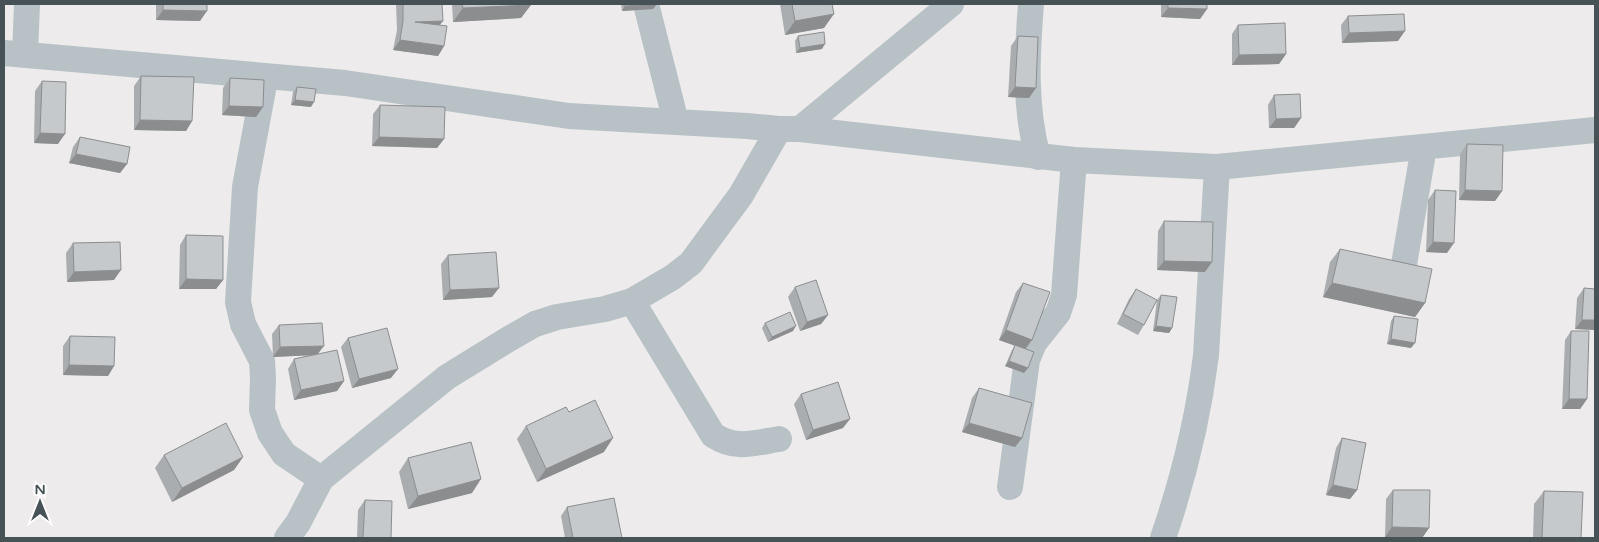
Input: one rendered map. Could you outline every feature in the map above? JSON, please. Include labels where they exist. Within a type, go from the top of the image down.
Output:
[{"type":"street","points":[[27,4],[15,54],[345,83],[569,116],[789,129],[1074,160],[1217,167],[1595,130]]},
{"type":"street","points":[[646,4],[676,122]]},
{"type":"street","points":[[287,538],[298,523],[320,479],[447,376],[535,324],[557,318],[605,310],[632,301],[691,263],[741,196],[759,166],[789,129],[951,4]]},
{"type":"street","points":[[1031,4],[1027,55],[1029,110],[1031,134],[1038,157]]},
{"type":"street","points":[[265,76],[245,187],[238,302],[243,324],[262,361],[262,410],[270,432],[284,454],[320,479]]},
{"type":"street","points":[[747,126],[759,166]]},
{"type":"street","points":[[1401,282],[1424,147]]},
{"type":"street","points":[[1010,488],[1027,360],[1034,343],[1058,313],[1064,295],[1074,160]]},
{"type":"street","points":[[1163,538],[1180,490],[1193,436],[1203,380],[1217,167]]},
{"type":"street","points":[[632,301],[713,435],[725,443],[744,445],[779,439]]},
{"type":"building","points":[[163,4],[207,4],[207,11],[163,10]]},
{"type":"building","points":[[403,4],[442,4],[443,21],[415,22],[447,26],[444,46],[400,40]]},
{"type":"building","points":[[462,4],[531,4],[531,5],[463,8]]},
{"type":"building","points":[[625,4],[657,4],[625,6]]},
{"type":"building","points":[[792,4],[832,4],[834,14],[795,21]]},
{"type":"building","points":[[1168,4],[1207,4],[1207,9],[1168,8]]},
{"type":"building","points":[[1404,14],[1405,31],[1349,33],[1348,16]]},
{"type":"building","points":[[1285,23],[1286,54],[1239,55],[1238,25]]},
{"type":"building","points":[[824,32],[825,44],[800,48],[798,36]]},
{"type":"building","points":[[1018,36],[1038,37],[1036,88],[1015,87]]},
{"type":"building","points":[[141,76],[194,77],[192,121],[140,120]]},
{"type":"building","points":[[230,78],[264,80],[263,107],[229,106]]},
{"type":"building","points":[[42,81],[66,82],[65,134],[40,133]]},
{"type":"building","points":[[297,87],[316,89],[314,102],[295,100]]},
{"type":"building","points":[[1300,94],[1301,118],[1276,119],[1274,95]]},
{"type":"building","points":[[380,105],[445,107],[444,139],[379,137]]},
{"type":"building","points":[[80,137],[130,147],[127,164],[76,154]]},
{"type":"building","points":[[1467,144],[1503,145],[1502,191],[1465,190]]},
{"type":"building","points":[[1435,190],[1456,191],[1454,243],[1433,242]]},
{"type":"building","points":[[1164,221],[1213,222],[1212,262],[1164,261]]},
{"type":"building","points":[[186,235],[223,236],[223,280],[186,279]]},
{"type":"building","points":[[120,242],[121,270],[74,272],[73,243]]},
{"type":"building","points":[[1340,249],[1432,269],[1425,303],[1332,283]]},
{"type":"building","points":[[496,252],[499,288],[450,290],[448,255]]},
{"type":"building","points":[[816,280],[828,315],[807,322],[795,287]]},
{"type":"building","points":[[1023,283],[1050,292],[1032,340],[1006,330]]},
{"type":"building","points":[[1584,288],[1595,289],[1595,320],[1582,320]]},
{"type":"building","points":[[1136,289],[1157,300],[1144,325],[1123,314]]},
{"type":"building","points":[[1161,295],[1177,297],[1172,328],[1156,326]]},
{"type":"building","points":[[790,312],[796,326],[772,337],[765,323]]},
{"type":"building","points":[[1394,316],[1418,319],[1415,343],[1391,339]]},
{"type":"building","points":[[322,323],[324,346],[280,347],[279,325]]},
{"type":"building","points":[[387,328],[398,369],[359,379],[348,338]]},
{"type":"building","points":[[1571,331],[1589,331],[1587,399],[1569,399]]},
{"type":"building","points":[[70,336],[115,337],[114,366],[69,365]]},
{"type":"building","points":[[1015,345],[1034,352],[1028,368],[1009,361]]},
{"type":"building","points":[[337,350],[344,381],[301,390],[294,359]]},
{"type":"building","points":[[838,382],[850,419],[813,430],[801,394]]},
{"type":"building","points":[[979,388],[1032,403],[1022,438],[969,423]]},
{"type":"building","points":[[595,400],[613,438],[546,469],[526,426],[566,407],[569,412]]},
{"type":"building","points":[[226,423],[243,457],[182,488],[164,455]]},
{"type":"building","points":[[1342,438],[1366,443],[1357,490],[1333,485]]},
{"type":"building","points":[[471,442],[481,479],[418,496],[408,458]]},
{"type":"building","points":[[1393,490],[1430,490],[1429,528],[1392,527]]},
{"type":"building","points":[[1544,491],[1583,492],[1581,538],[1542,538]]},
{"type":"building","points":[[614,498],[622,538],[573,538],[567,507]]},
{"type":"building","points":[[365,500],[392,501],[391,538],[363,538]]}]
